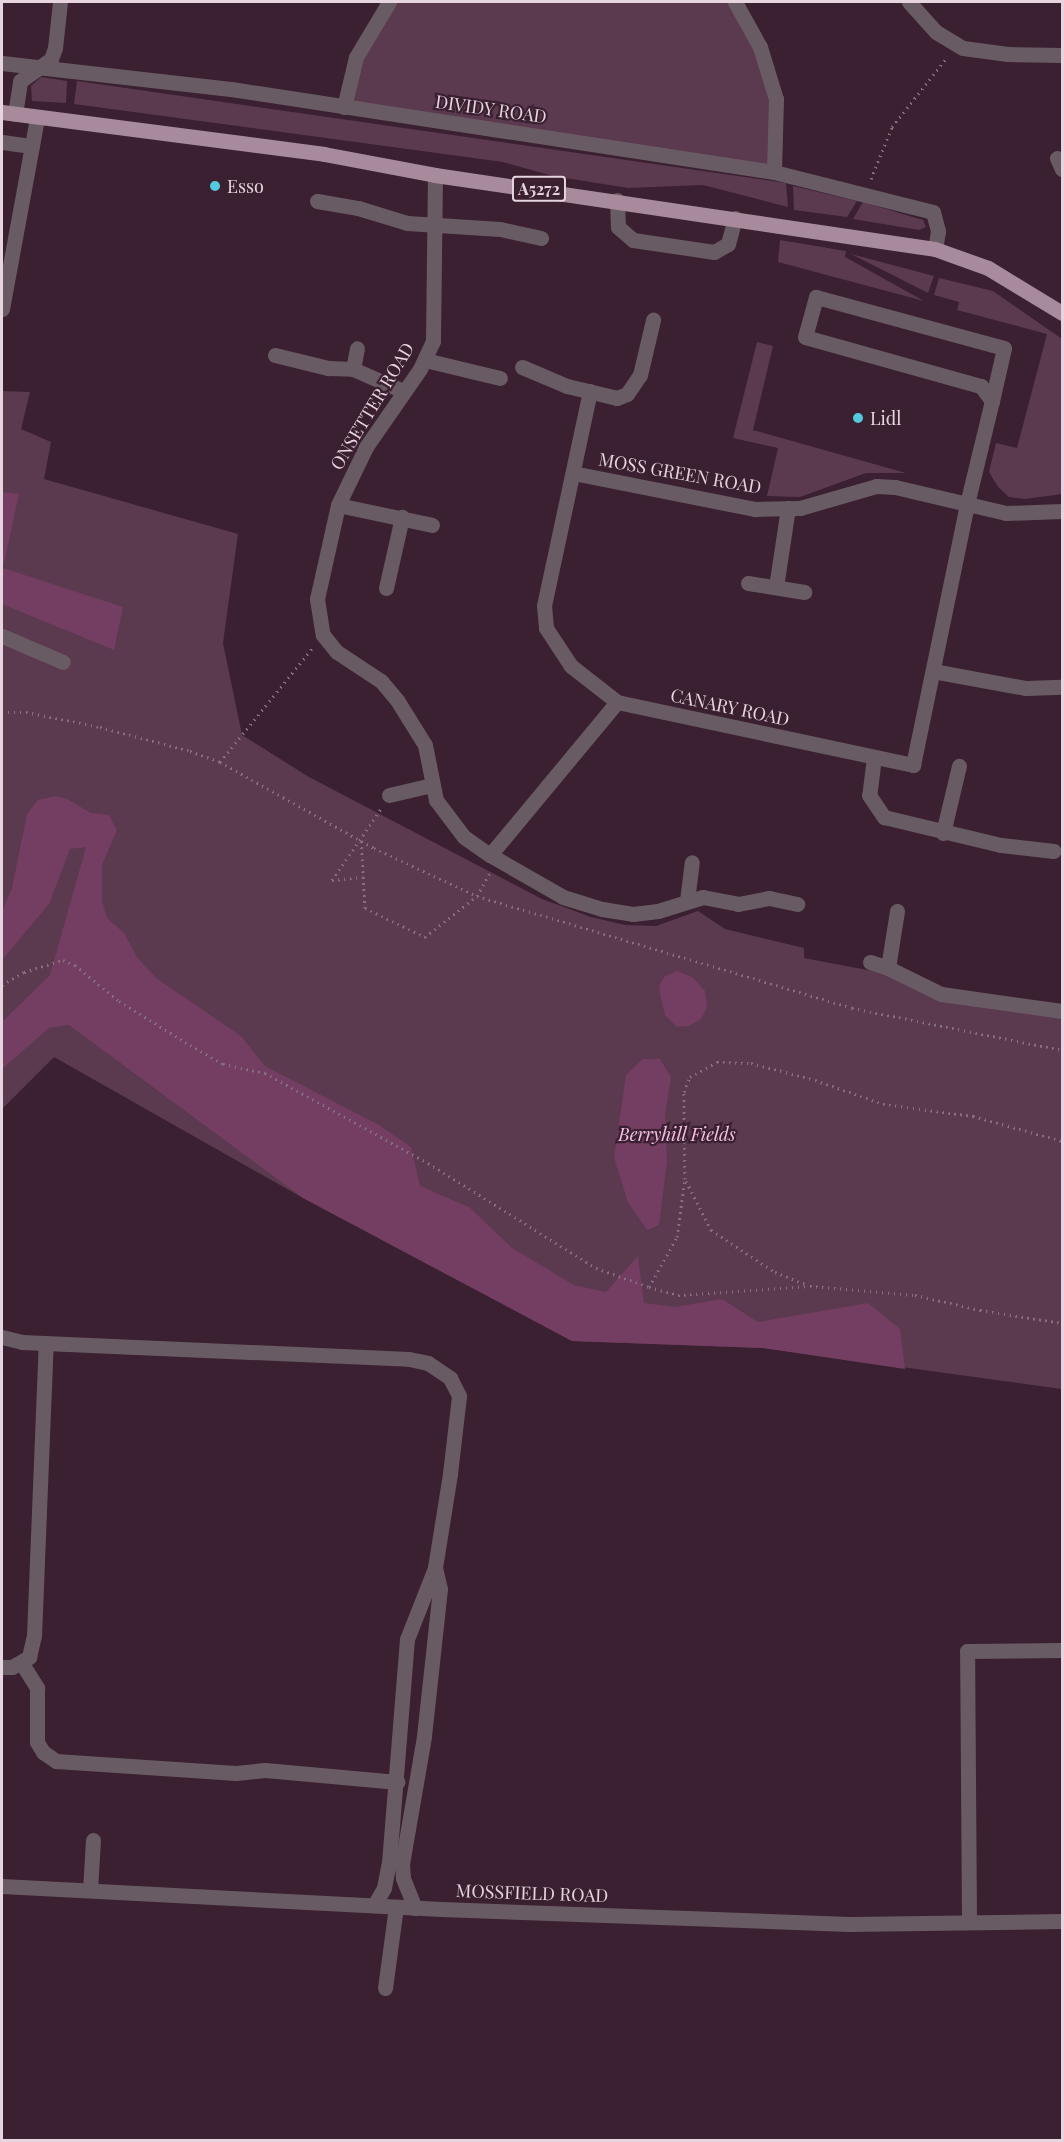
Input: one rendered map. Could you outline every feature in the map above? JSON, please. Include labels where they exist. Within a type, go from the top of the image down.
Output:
[{"type":"main road","name":"A5272","points":[[8,113],[38,119],[324,154],[435,175],[617,200],[935,249],[999,273],[1062,313]]},
{"type":"street","points":[[8,113],[20,81],[51,58],[55,48],[60,2]]},
{"type":"street","points":[[344,107],[356,57],[389,2]]},
{"type":"street","points":[[735,2],[760,47],[776,99],[774,172]]},
{"type":"street","points":[[909,2],[929,26],[956,45],[1008,54],[1062,55]]},
{"type":"street","name":"DIVIDY ROAD","points":[[2,63],[231,89],[774,172],[933,212],[938,231],[935,249]]},
{"type":"street","points":[[2,309],[38,119]]},
{"type":"street","points":[[2,142],[32,146]]},
{"type":"street","name":"ONSETTER ROAD","points":[[323,635],[317,599],[338,505],[366,447],[425,360],[435,320],[432,224],[435,175]]},
{"type":"street","points":[[617,200],[618,227],[633,240],[702,250],[723,250],[735,218]]},
{"type":"street","points":[[317,201],[358,208],[407,223],[500,229],[541,238]]},
{"type":"street","name":"CANARY ROAD","points":[[590,391],[544,605],[546,628],[583,679],[616,702],[912,765],[967,504],[1005,348],[816,297],[805,337],[981,386],[992,401]]},
{"type":"street","points":[[522,367],[567,386],[617,398],[635,387],[653,320]]},
{"type":"street","points":[[353,369],[357,348]]},
{"type":"street","points":[[275,355],[328,368],[353,369],[403,391]]},
{"type":"street","points":[[425,360],[500,378]]},
{"type":"street","name":"MOSS GREEN ROAD","points":[[573,473],[755,509],[788,508],[876,486],[1029,515],[1062,511]]},
{"type":"street","points":[[338,505],[432,525]]},
{"type":"street","points":[[776,587],[788,508]]},
{"type":"street","points":[[386,588],[402,517]]},
{"type":"street","points":[[748,583],[804,592]]},
{"type":"street","points":[[323,635],[337,652],[381,681],[397,700],[425,745],[432,785],[448,819],[494,857],[563,897],[602,909],[633,914],[658,911],[703,897],[728,902],[769,898],[797,904]]},
{"type":"street","points":[[2,636],[63,662]]},
{"type":"street","points":[[933,671],[1026,688],[1062,687]]},
{"type":"street","points":[[494,857],[616,702]]},
{"type":"street","points":[[874,757],[869,795],[875,808],[897,823],[1001,845],[1054,851]]},
{"type":"street","points":[[943,833],[959,766]]},
{"type":"street","points":[[389,795],[432,785]]},
{"type":"street","points":[[687,901],[692,862]]},
{"type":"street","points":[[888,968],[897,911]]},
{"type":"street","points":[[870,962],[888,968],[941,994],[1062,1011]]},
{"type":"street","points":[[2,1337],[46,1343],[428,1363],[450,1378],[459,1396],[435,1568],[421,1597],[406,1648],[389,1862],[384,1888],[374,1905]]},
{"type":"street","points":[[2,1667],[12,1667],[29,1657],[34,1636],[46,1343]]},
{"type":"street","points":[[415,1908],[403,1878],[402,1864],[424,1736],[440,1589],[435,1568]]},
{"type":"street","points":[[969,1922],[967,1651],[1062,1650]]},
{"type":"street","points":[[21,1662],[37,1688],[37,1742],[43,1752],[56,1761],[236,1773],[265,1770],[397,1782]]},
{"type":"street","points":[[90,1890],[93,1840]]},
{"type":"street","name":"MOSSFIELD ROAD","points":[[2,1886],[415,1908],[849,1924],[1062,1922]]},
{"type":"street","points":[[385,1988],[396,1907]]},
{"type":"path","points":[[864,195],[892,127],[956,45]]},
{"type":"path","points":[[2,712],[26,712],[100,727],[220,762],[323,635]]},
{"type":"path","points":[[364,877],[332,880],[361,841],[389,795]]},
{"type":"path","points":[[361,841],[365,908],[425,937],[477,896],[494,857]]},
{"type":"path","points":[[2,985],[24,972],[63,960],[75,965],[119,1001],[223,1064],[265,1073],[428,1162],[596,1268],[649,1287],[678,1295],[810,1286],[915,1295],[980,1310],[1062,1323]]},
{"type":"path","points":[[649,1287],[677,1237],[685,1179],[684,1092],[690,1077],[717,1062],[751,1063],[815,1080],[883,1104],[973,1116],[1062,1142]]},
{"type":"path","points":[[685,1179],[711,1230],[776,1272],[810,1286]]},
{"type":"green space","points":[[389,2],[733,2],[769,71],[774,172],[344,107],[349,80]]},
{"type":"green space","points":[[41,77],[67,81],[66,103],[32,101],[31,86]]},
{"type":"green space","points":[[77,81],[786,183],[788,207],[703,185],[628,188],[553,176],[503,162],[74,104]]},
{"type":"green space","points":[[793,186],[857,201],[847,217],[794,210]]},
{"type":"green space","points":[[863,202],[923,220],[926,227],[919,230],[853,219]]},
{"type":"green space","points":[[780,240],[846,251],[845,257],[924,301],[778,262]]},
{"type":"green space","points":[[851,254],[934,276],[928,293]]},
{"type":"green space","points":[[939,278],[993,291],[1062,339],[1062,494],[1025,499],[1009,497],[998,487],[989,472],[996,443],[1017,448],[1047,334],[957,310],[959,302],[934,295]]},
{"type":"green space","points":[[757,342],[773,346],[753,430],[906,473],[866,473],[800,497],[767,496],[778,448],[733,438]]},
{"type":"green space","name":"Berryhill Fields","points":[[2,391],[30,392],[21,429],[51,442],[44,479],[238,534],[223,643],[242,735],[309,777],[542,899],[591,917],[625,925],[656,926],[698,911],[725,929],[804,948],[804,958],[888,974],[1062,1016],[1062,1389],[763,1348],[572,1341],[303,1198],[54,1057],[2,1109]]},
{"type":"shaded area","points":[[2,492],[19,494],[3,568],[123,607],[114,650],[2,604]]},
{"type":"shaded area","points":[[55,796],[67,799],[91,813],[109,815],[117,830],[102,865],[102,901],[107,918],[124,933],[137,957],[156,978],[241,1036],[265,1066],[379,1125],[411,1147],[420,1186],[469,1207],[512,1248],[574,1285],[606,1292],[638,1256],[644,1303],[675,1307],[722,1299],[758,1322],[868,1303],[900,1329],[905,1369],[763,1348],[572,1341],[303,1198],[69,1025],[49,1028],[2,1069],[2,1022],[50,975],[86,847],[70,849],[49,904],[2,960],[2,911],[12,888],[27,814],[38,800]]},
{"type":"shaded area","points":[[677,971],[692,977],[705,991],[707,1007],[701,1019],[689,1026],[677,1027],[665,1015],[661,998],[659,986],[664,977]]},
{"type":"shaded area","points":[[643,1059],[660,1059],[671,1077],[665,1114],[667,1161],[659,1225],[647,1230],[628,1202],[614,1158],[626,1075]]},
{"type":"place","name":"Esso","points":[[215,186]]},
{"type":"place","name":"Lidl","points":[[858,418]]}]
